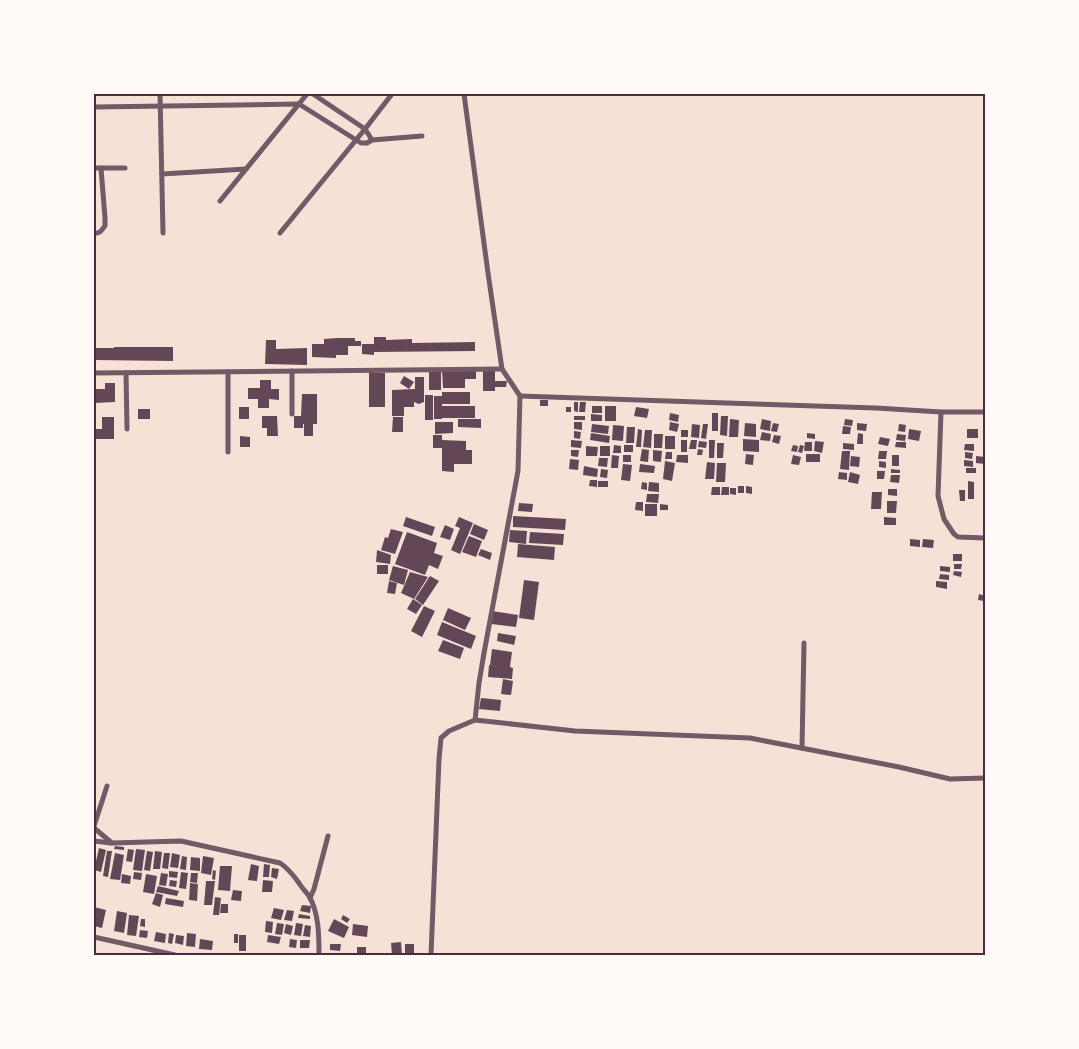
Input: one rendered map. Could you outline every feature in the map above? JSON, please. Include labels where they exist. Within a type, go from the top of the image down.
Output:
[{"type":"street","points":[[160,94],[163,233]]},
{"type":"street","points":[[220,201],[306,94]]},
{"type":"street","points":[[313,94],[365,129],[372,140]]},
{"type":"street","points":[[280,233],[392,94]]},
{"type":"street","points":[[464,94],[502,369],[520,396],[518,471],[484,653],[475,720]]},
{"type":"street","points":[[94,107],[299,104],[364,144],[372,140],[422,136]]},
{"type":"street","points":[[94,168],[125,168]]},
{"type":"street","points":[[94,234],[100,232],[104,226],[105,218],[101,168]]},
{"type":"street","points":[[162,174],[246,169]]},
{"type":"street","points":[[94,373],[502,369]]},
{"type":"street","points":[[292,371],[292,414]]},
{"type":"street","points":[[228,372],[228,452]]},
{"type":"street","points":[[126,373],[127,429]]},
{"type":"street","points":[[520,396],[866,407],[941,412],[985,412]]},
{"type":"street","points":[[941,412],[938,496],[944,519],[958,537],[985,538]]},
{"type":"street","points":[[802,748],[804,643]]},
{"type":"street","points":[[431,955],[441,738],[449,731],[475,720],[575,731],[750,738],[950,779],[985,778]]},
{"type":"street","points":[[106,786],[94,827],[112,843]]},
{"type":"street","points":[[310,898],[328,836]]},
{"type":"street","points":[[94,841],[112,843],[180,841],[275,861],[285,866],[310,898],[316,912],[319,955]]},
{"type":"street","points":[[94,937],[175,955]]},
{"type":"building","points":[[374,337],[386,337],[386,340],[412,339],[412,343],[475,342],[475,351],[374,352],[374,355],[362,354],[362,344],[374,344]]},
{"type":"building","points":[[355,338],[355,341],[361,341],[361,346],[348,346],[348,355],[336,355],[336,358],[312,357],[312,344],[324,344],[324,339]]},
{"type":"building","points":[[266,340],[276,340],[276,349],[307,348],[307,365],[265,364]]},
{"type":"building","points":[[173,347],[173,361],[94,360],[94,348]]},
{"type":"building","points":[[442,370],[476,371],[476,379],[465,379],[465,388],[443,388]]},
{"type":"building","points":[[429,371],[441,371],[441,390],[429,390]]},
{"type":"building","points":[[483,371],[495,371],[495,381],[507,381],[506,387],[495,387],[495,391],[483,391]]},
{"type":"building","points":[[369,372],[385,373],[385,407],[369,407]]},
{"type":"building","points":[[404,376],[414,382],[409,389],[400,383]]},
{"type":"building","points":[[415,377],[424,377],[424,402],[419,404],[414,402],[414,407],[404,407],[404,416],[392,416],[392,390],[415,389]]},
{"type":"building","points":[[260,380],[271,380],[271,389],[279,389],[279,400],[269,399],[269,408],[258,408],[258,399],[248,399],[248,388],[260,388]]},
{"type":"building","points":[[105,383],[115,383],[115,402],[94,403],[94,390],[105,389]]},
{"type":"building","points":[[442,392],[470,392],[470,404],[442,404],[442,406],[475,406],[475,418],[434,419],[434,396],[442,396]]},
{"type":"building","points":[[302,394],[317,394],[317,424],[313,424],[313,436],[304,436],[304,424],[303,428],[294,428],[294,416],[301,416]]},
{"type":"building","points":[[425,395],[433,395],[433,420],[425,420]]},
{"type":"building","points":[[540,400],[548,400],[548,406],[540,406]]},
{"type":"building","points":[[574,402],[578,402],[578,412],[574,411]]},
{"type":"building","points":[[580,402],[586,402],[585,412],[579,412]]},
{"type":"building","points":[[592,406],[602,406],[602,413],[592,413]]},
{"type":"building","points":[[605,406],[616,406],[616,421],[605,421]]},
{"type":"building","points":[[239,407],[249,407],[249,419],[239,419]]},
{"type":"building","points":[[566,407],[571,407],[571,412],[566,412]]},
{"type":"building","points":[[636,407],[649,409],[647,418],[634,416]]},
{"type":"building","points":[[138,409],[150,409],[150,419],[138,419]]},
{"type":"building","points":[[670,413],[679,415],[678,422],[669,420]]},
{"type":"building","points":[[712,413],[718,413],[718,431],[712,431]]},
{"type":"building","points":[[591,414],[602,415],[602,421],[591,421]]},
{"type":"building","points":[[262,416],[277,416],[278,436],[267,436],[267,428],[262,428]]},
{"type":"building","points":[[574,416],[585,416],[585,420],[574,420]]},
{"type":"building","points":[[721,416],[728,416],[727,436],[720,435]]},
{"type":"building","points":[[102,417],[114,417],[114,439],[95,439],[95,429],[102,429]]},
{"type":"building","points":[[393,417],[403,417],[403,432],[392,432]]},
{"type":"building","points":[[458,419],[481,419],[481,428],[458,427]]},
{"type":"building","points":[[730,419],[739,420],[738,437],[729,437]]},
{"type":"building","points":[[762,419],[771,421],[770,431],[760,429]]},
{"type":"building","points":[[845,419],[853,420],[852,426],[844,425]]},
{"type":"building","points":[[435,422],[453,422],[453,433],[435,434]]},
{"type":"building","points":[[574,422],[582,422],[582,430],[574,429]]},
{"type":"building","points":[[670,422],[679,424],[677,432],[669,430]]},
{"type":"building","points":[[745,423],[756,424],[756,437],[744,436]]},
{"type":"building","points":[[773,423],[779,424],[777,432],[771,431]]},
{"type":"building","points":[[857,423],[867,424],[866,431],[857,430]]},
{"type":"building","points":[[592,424],[609,426],[608,434],[591,432]]},
{"type":"building","points":[[692,424],[700,425],[699,438],[691,437]]},
{"type":"building","points":[[703,424],[708,424],[706,439],[701,438]]},
{"type":"building","points":[[899,424],[906,425],[905,432],[898,431]]},
{"type":"building","points":[[613,425],[624,426],[623,441],[612,440]]},
{"type":"building","points":[[843,426],[851,427],[850,434],[842,434]]},
{"type":"building","points":[[627,427],[635,427],[634,443],[626,443]]},
{"type":"building","points":[[638,429],[642,430],[641,447],[636,447]]},
{"type":"building","points":[[909,429],[921,431],[919,441],[908,439]]},
{"type":"building","points":[[967,429],[978,429],[978,438],[967,438]]},
{"type":"building","points":[[645,430],[652,430],[651,448],[643,447]]},
{"type":"building","points":[[681,430],[688,430],[688,437],[681,437]]},
{"type":"building","points":[[574,431],[581,432],[580,439],[574,438]]},
{"type":"building","points":[[762,432],[771,434],[770,441],[760,440]]},
{"type":"building","points":[[591,433],[610,436],[609,443],[590,440]]},
{"type":"building","points":[[807,433],[815,434],[815,439],[807,438]]},
{"type":"building","points":[[858,433],[863,434],[863,444],[857,444]]},
{"type":"building","points":[[654,434],[663,434],[662,448],[654,448]]},
{"type":"building","points":[[897,434],[906,435],[905,441],[896,440]]},
{"type":"building","points":[[433,435],[442,435],[442,440],[466,441],[466,450],[472,450],[472,464],[454,464],[454,472],[442,471],[442,448],[433,448]]},
{"type":"building","points":[[774,435],[781,436],[779,444],[772,442]]},
{"type":"building","points":[[240,436],[250,437],[250,447],[240,447]]},
{"type":"building","points":[[665,436],[675,436],[675,449],[665,449]]},
{"type":"building","points":[[880,437],[890,439],[888,446],[878,444]]},
{"type":"building","points":[[743,439],[759,440],[759,452],[743,451]]},
{"type":"building","points":[[571,440],[582,441],[581,448],[571,447]]},
{"type":"building","points":[[681,440],[687,440],[687,452],[681,452]]},
{"type":"building","points":[[691,440],[697,440],[696,449],[689,449]]},
{"type":"building","points":[[709,440],[715,440],[714,458],[709,458]]},
{"type":"building","points":[[699,441],[707,442],[706,448],[698,447]]},
{"type":"building","points":[[815,441],[824,442],[822,453],[814,451]]},
{"type":"building","points":[[805,442],[812,442],[812,451],[804,451]]},
{"type":"building","points":[[896,442],[906,442],[906,448],[895,447]]},
{"type":"building","points":[[717,443],[724,443],[723,458],[717,458]]},
{"type":"building","points":[[843,443],[854,444],[854,450],[843,449]]},
{"type":"building","points":[[965,444],[974,444],[974,451],[964,450]]},
{"type":"building","points":[[614,445],[621,446],[621,453],[613,453]]},
{"type":"building","points":[[624,445],[633,445],[633,452],[624,452]]},
{"type":"building","points":[[793,445],[798,446],[797,452],[791,451]]},
{"type":"building","points":[[800,445],[804,446],[802,453],[798,452]]},
{"type":"building","points":[[586,446],[598,447],[597,456],[586,456]]},
{"type":"building","points":[[600,446],[610,446],[610,456],[600,456]]},
{"type":"building","points":[[642,449],[649,450],[648,462],[640,461]]},
{"type":"building","points":[[698,449],[703,450],[702,455],[697,455]]},
{"type":"building","points":[[571,450],[579,450],[578,457],[571,456]]},
{"type":"building","points":[[653,450],[662,451],[661,462],[653,461]]},
{"type":"building","points":[[842,451],[850,451],[849,470],[840,469]]},
{"type":"building","points":[[879,451],[887,451],[886,459],[878,459]]},
{"type":"building","points":[[666,452],[672,452],[672,459],[665,459]]},
{"type":"building","points":[[965,452],[973,453],[972,459],[965,458]]},
{"type":"building","points":[[746,454],[754,455],[753,465],[745,464]]},
{"type":"building","points":[[806,454],[820,454],[820,462],[806,462]]},
{"type":"building","points":[[612,455],[619,456],[618,468],[611,468]]},
{"type":"building","points":[[623,455],[631,455],[631,462],[623,462]]},
{"type":"building","points":[[677,455],[688,455],[688,463],[676,462]]},
{"type":"building","points":[[793,455],[801,457],[799,465],[791,464]]},
{"type":"building","points":[[892,455],[899,455],[899,466],[892,466]]},
{"type":"building","points":[[851,456],[860,457],[859,467],[850,466]]},
{"type":"building","points":[[976,456],[985,457],[985,464],[976,463]]},
{"type":"building","points":[[599,458],[608,458],[607,467],[598,466]]},
{"type":"building","points":[[570,459],[579,460],[578,470],[569,469]]},
{"type":"building","points":[[964,460],[973,461],[973,467],[964,466]]},
{"type":"building","points":[[665,461],[675,463],[672,481],[663,479]]},
{"type":"building","points":[[879,461],[886,462],[886,468],[879,467]]},
{"type":"building","points":[[707,462],[715,463],[714,479],[705,479]]},
{"type":"building","points":[[717,463],[726,463],[725,482],[716,482]]},
{"type":"building","points":[[623,464],[632,465],[630,481],[621,480]]},
{"type":"building","points":[[640,464],[655,466],[654,473],[639,472]]},
{"type":"building","points":[[584,466],[598,469],[597,477],[583,475]]},
{"type":"building","points":[[966,468],[976,468],[976,473],[966,473]]},
{"type":"building","points":[[601,469],[608,470],[607,478],[600,477]]},
{"type":"building","points":[[891,469],[900,470],[900,473],[891,473]]},
{"type":"building","points":[[877,471],[885,471],[884,479],[877,479]]},
{"type":"building","points":[[839,472],[847,473],[847,480],[838,479]]},
{"type":"building","points":[[850,472],[860,475],[858,484],[848,482]]},
{"type":"building","points":[[891,475],[900,475],[899,483],[890,482]]},
{"type":"building","points":[[590,480],[597,480],[597,487],[589,486]]},
{"type":"building","points":[[598,481],[608,481],[608,487],[598,487]]},
{"type":"building","points":[[968,481],[974,482],[974,499],[968,499]]},
{"type":"building","points":[[642,482],[647,483],[647,490],[641,489]]},
{"type":"building","points":[[649,482],[659,483],[659,492],[648,491]]},
{"type":"building","points":[[738,486],[744,486],[744,493],[738,493]]},
{"type":"building","points":[[746,486],[752,487],[752,494],[746,493]]},
{"type":"building","points":[[712,487],[720,487],[720,495],[711,495]]},
{"type":"building","points":[[722,487],[729,487],[729,495],[721,495]]},
{"type":"building","points":[[730,488],[736,488],[736,495],[730,494]]},
{"type":"building","points":[[888,489],[897,489],[897,496],[888,495]]},
{"type":"building","points":[[959,490],[965,490],[965,501],[960,501]]},
{"type":"building","points":[[872,492],[882,492],[881,509],[871,509]]},
{"type":"building","points":[[647,494],[659,494],[658,503],[646,502]]},
{"type":"building","points":[[887,501],[897,501],[896,513],[887,513]]},
{"type":"building","points":[[636,502],[643,502],[643,511],[635,510]]},
{"type":"building","points":[[519,503],[533,504],[532,512],[518,511]]},
{"type":"building","points":[[645,504],[657,504],[657,516],[645,516]]},
{"type":"building","points":[[660,504],[668,505],[668,510],[660,510]]},
{"type":"building","points":[[513,516],[566,519],[565,530],[513,527]]},
{"type":"building","points":[[406,517],[435,527],[432,536],[403,526]]},
{"type":"building","points":[[459,517],[473,523],[460,554],[451,550],[460,528],[455,526]]},
{"type":"building","points":[[884,517],[896,518],[896,525],[884,525]]},
{"type":"building","points":[[474,524],[488,530],[484,540],[470,534]]},
{"type":"building","points":[[445,525],[454,529],[450,540],[440,537]]},
{"type":"building","points":[[391,529],[403,532],[395,554],[381,550],[385,537],[388,538]]},
{"type":"building","points":[[510,530],[527,531],[526,544],[509,542]]},
{"type":"building","points":[[407,532],[437,543],[434,553],[443,556],[438,569],[429,565],[425,575],[395,564]]},
{"type":"building","points":[[530,532],[564,534],[563,545],[529,543]]},
{"type":"building","points":[[469,536],[482,541],[476,557],[462,552]]},
{"type":"building","points":[[910,539],[920,540],[920,547],[910,546]]},
{"type":"building","points":[[923,539],[934,540],[933,548],[922,547]]},
{"type":"building","points":[[518,544],[555,547],[554,560],[517,557]]},
{"type":"building","points":[[481,549],[492,553],[490,560],[478,555]]},
{"type":"building","points":[[377,550],[391,555],[390,564],[376,562]]},
{"type":"building","points":[[953,554],[962,554],[962,561],[953,561]]},
{"type":"building","points":[[954,564],[962,564],[961,569],[954,569]]},
{"type":"building","points":[[377,565],[388,565],[388,574],[377,574]]},
{"type":"building","points":[[393,566],[408,570],[404,585],[389,580]]},
{"type":"building","points":[[940,566],[950,567],[950,572],[940,571]]},
{"type":"building","points":[[954,571],[962,572],[961,577],[953,575]]},
{"type":"building","points":[[410,572],[428,577],[414,599],[401,593]]},
{"type":"building","points":[[940,574],[949,575],[949,580],[939,579]]},
{"type":"building","points":[[430,576],[439,581],[423,605],[415,599]]},
{"type":"building","points":[[524,580],[539,582],[534,620],[519,618]]},
{"type":"building","points":[[389,581],[397,583],[395,594],[387,593]]},
{"type":"building","points":[[936,581],[947,582],[947,589],[936,587]]},
{"type":"building","points":[[979,594],[985,596],[984,601],[978,600]]},
{"type":"building","points":[[413,599],[422,605],[416,614],[407,609]]},
{"type":"building","points":[[424,606],[435,611],[422,637],[411,631]]},
{"type":"building","points":[[448,608],[471,618],[465,630],[443,620]]},
{"type":"building","points":[[492,611],[518,615],[516,627],[491,624]]},
{"type":"building","points":[[442,622],[476,636],[471,649],[437,635]]},
{"type":"building","points":[[498,633],[516,636],[514,645],[497,641]]},
{"type":"building","points":[[443,640],[464,648],[460,659],[438,651]]},
{"type":"building","points":[[492,649],[512,652],[510,667],[513,668],[512,679],[488,677],[489,665],[499,666],[490,665]]},
{"type":"building","points":[[503,679],[513,681],[511,695],[501,694]]},
{"type":"building","points":[[481,698],[501,700],[500,711],[479,709]]},
{"type":"building","points":[[115,846],[124,847],[124,850],[114,849]]},
{"type":"building","points":[[99,848],[106,850],[101,872],[94,870]]},
{"type":"building","points":[[128,849],[134,850],[132,862],[126,861]]},
{"type":"building","points":[[136,849],[145,850],[142,871],[133,870]]},
{"type":"building","points":[[107,851],[112,851],[108,877],[103,876]]},
{"type":"building","points":[[147,851],[153,852],[150,871],[144,870]]},
{"type":"building","points":[[155,851],[162,852],[160,869],[153,869]]},
{"type":"building","points":[[115,853],[124,855],[120,880],[110,879]]},
{"type":"building","points":[[164,853],[170,853],[168,869],[162,868]]},
{"type":"building","points":[[172,853],[180,855],[178,868],[170,867]]},
{"type":"building","points":[[182,856],[187,857],[186,870],[180,869]]},
{"type":"building","points":[[203,856],[214,858],[211,875],[201,873]]},
{"type":"building","points":[[191,857],[200,858],[200,871],[190,870]]},
{"type":"building","points":[[251,864],[259,866],[257,881],[248,880]]},
{"type":"building","points":[[264,864],[270,865],[269,877],[263,877]]},
{"type":"building","points":[[220,866],[232,866],[230,891],[218,890]]},
{"type":"building","points":[[272,868],[279,869],[277,879],[271,877]]},
{"type":"building","points":[[213,870],[216,871],[215,880],[212,879]]},
{"type":"building","points":[[169,871],[178,872],[177,878],[169,877]]},
{"type":"building","points":[[134,872],[142,873],[141,880],[133,879]]},
{"type":"building","points":[[181,872],[188,873],[186,889],[179,888]]},
{"type":"building","points":[[161,873],[168,874],[166,886],[159,885]]},
{"type":"building","points":[[191,873],[198,873],[197,883],[190,882]]},
{"type":"building","points":[[122,874],[131,876],[130,884],[121,883]]},
{"type":"building","points":[[146,874],[157,876],[154,894],[143,892]]},
{"type":"building","points":[[170,880],[177,881],[176,887],[169,886]]},
{"type":"building","points":[[263,880],[273,881],[272,892],[262,892]]},
{"type":"building","points":[[206,881],[215,881],[212,905],[204,905]]},
{"type":"building","points":[[190,883],[198,884],[197,901],[189,900]]},
{"type":"building","points":[[158,886],[179,891],[177,896],[156,892]]},
{"type":"building","points":[[233,890],[242,891],[241,901],[231,900]]},
{"type":"building","points":[[156,893],[163,895],[160,907],[152,904]]},
{"type":"building","points":[[215,897],[221,898],[219,915],[213,915]]},
{"type":"building","points":[[166,898],[184,901],[183,907],[165,904]]},
{"type":"building","points":[[221,904],[228,904],[228,913],[220,913]]},
{"type":"building","points":[[302,905],[311,906],[310,913],[300,911]]},
{"type":"building","points":[[94,907],[106,910],[102,928],[94,926]]},
{"type":"building","points":[[274,908],[284,910],[281,920],[271,918]]},
{"type":"building","points":[[287,910],[294,911],[292,921],[284,920]]},
{"type":"building","points":[[117,911],[127,913],[124,933],[114,931]]},
{"type":"building","points":[[299,914],[310,916],[310,919],[298,918]]},
{"type":"building","points":[[129,915],[139,916],[136,936],[127,935]]},
{"type":"building","points":[[343,915],[350,919],[347,923],[341,919]]},
{"type":"building","points":[[141,919],[145,919],[145,927],[140,926]]},
{"type":"building","points":[[334,919],[349,927],[344,938],[328,931]]},
{"type":"building","points":[[266,921],[273,922],[272,933],[265,932]]},
{"type":"building","points":[[277,923],[284,924],[282,935],[275,934]]},
{"type":"building","points":[[296,923],[303,924],[301,936],[294,935]]},
{"type":"building","points":[[286,924],[293,926],[291,935],[284,933]]},
{"type":"building","points":[[353,924],[368,926],[367,937],[352,935]]},
{"type":"building","points":[[305,925],[311,926],[310,937],[303,936]]},
{"type":"building","points":[[140,930],[148,931],[147,938],[139,937]]},
{"type":"building","points":[[156,932],[166,934],[165,943],[154,941]]},
{"type":"building","points":[[169,933],[174,934],[172,944],[168,943]]},
{"type":"building","points":[[187,933],[196,934],[195,947],[186,946]]},
{"type":"building","points":[[234,934],[238,934],[238,943],[234,943]]},
{"type":"building","points":[[176,935],[184,936],[183,945],[175,943]]},
{"type":"building","points":[[239,935],[246,935],[246,951],[239,951]]},
{"type":"building","points":[[268,935],[281,937],[279,944],[267,942]]},
{"type":"building","points":[[200,939],[213,941],[212,950],[199,949]]},
{"type":"building","points":[[290,939],[297,940],[296,948],[289,947]]},
{"type":"building","points":[[300,940],[310,940],[309,948],[300,948]]},
{"type":"building","points":[[401,942],[402,955],[392,955],[391,943]]},
{"type":"building","points":[[330,944],[341,944],[340,951],[330,950]]},
{"type":"building","points":[[405,944],[414,944],[414,955],[405,955]]},
{"type":"building","points":[[357,947],[366,947],[366,953],[357,953]]}]
